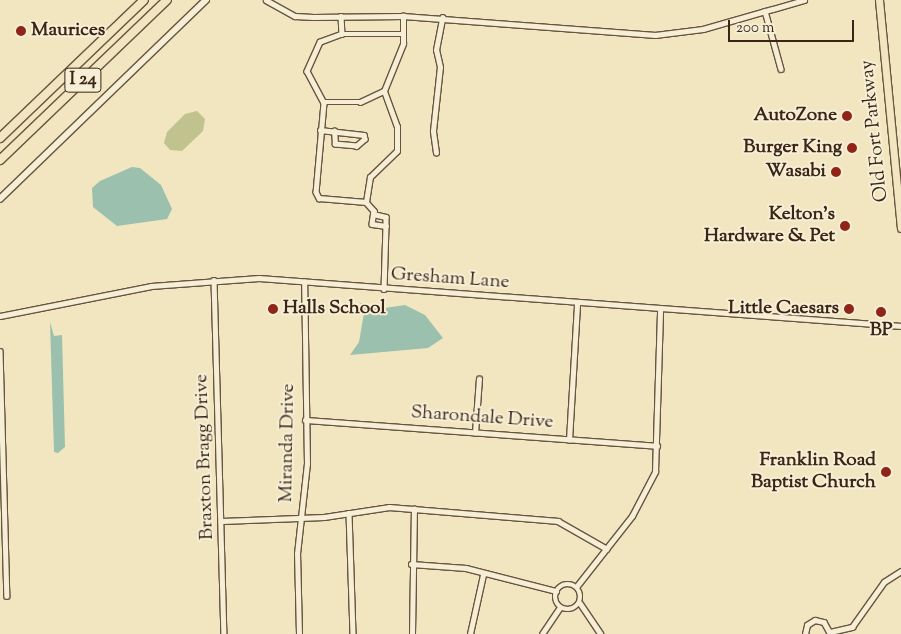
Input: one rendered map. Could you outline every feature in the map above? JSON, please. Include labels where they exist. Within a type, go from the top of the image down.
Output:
[{"type":"highway","name":"I 24","points":[[0,138],[144,0]]},
{"type":"highway","name":"I 24","points":[[0,160],[167,0]]},
{"type":"main road","name":"Old Fort Parkway","points":[[879,0],[901,228]]},
{"type":"street","points":[[0,199],[206,0]]},
{"type":"street","points":[[266,0],[295,16],[442,18],[655,35],[703,29],[804,0]]},
{"type":"street","points":[[765,11],[781,69]]},
{"type":"street","points":[[341,16],[342,34]]},
{"type":"street","points":[[384,289],[386,217],[374,214],[366,202],[370,177],[397,151],[397,128],[384,91],[403,34],[403,16]]},
{"type":"street","points":[[436,153],[433,131],[440,67],[436,50],[442,18]]},
{"type":"street","points":[[366,202],[317,196],[320,130],[324,102],[307,71],[320,42],[342,34],[403,34]]},
{"type":"street","points":[[324,102],[360,102],[384,91]]},
{"type":"street","points":[[320,130],[364,135],[365,139],[357,146],[335,144],[334,132]]},
{"type":"street","points":[[374,214],[372,224],[386,226]]},
{"type":"street","name":"Gresham Lane","points":[[0,316],[151,286],[214,280],[304,282],[577,304],[901,326]]},
{"type":"street","name":"Braxton Bragg Drive","points":[[214,280],[224,634]]},
{"type":"street","name":"Miranda Drive","points":[[299,634],[297,554],[306,482],[304,282]]},
{"type":"street","points":[[569,440],[577,304]]},
{"type":"street","points":[[601,634],[580,603],[577,586],[607,549],[648,490],[655,472],[657,446],[654,416],[660,310]]},
{"type":"street","points":[[0,351],[7,596]]},
{"type":"street","points":[[475,433],[479,379]]},
{"type":"street","name":"Sharondale Drive","points":[[305,420],[657,446]]},
{"type":"street","points":[[222,521],[301,519],[349,513],[376,507],[414,509],[558,520],[607,549]]},
{"type":"street","points":[[412,634],[411,564],[414,509]]},
{"type":"street","points":[[349,513],[353,634]]},
{"type":"street","points":[[411,564],[460,567],[484,575],[535,584],[556,591]]},
{"type":"street","points":[[805,634],[807,625],[815,620],[824,622],[830,633],[852,627],[884,582],[901,571]]},
{"type":"street","points":[[470,634],[484,575]]},
{"type":"street","points":[[556,591],[565,584],[577,586]]},
{"type":"street","points":[[542,634],[560,607],[556,591]]},
{"type":"street","points":[[560,607],[572,610],[580,603]]},
{"type":"green space","points":[[197,111],[205,119],[203,131],[182,151],[170,150],[164,143],[167,132],[185,114]]},
{"type":"shaded area","points":[[132,167],[140,168],[161,185],[172,209],[167,219],[117,226],[93,207],[92,188],[100,181]]},
{"type":"shaded area","points":[[360,303],[378,309],[405,305],[425,315],[443,338],[428,348],[350,355],[359,342],[364,313]]},
{"type":"shaded area","points":[[50,322],[54,336],[62,335],[65,447],[58,453],[54,452]]},
{"type":"place","name":"Maurices","points":[[21,31]]},
{"type":"place","name":"AutoZone","points":[[847,116]]},
{"type":"place","name":"Burger King","points":[[852,148]]},
{"type":"place","name":"Wasabi","points":[[836,172]]},
{"type":"place","name":"Kelton's Hardware & Pet","points":[[845,226]]},
{"type":"place","name":"Halls School","points":[[273,309]]},
{"type":"place","name":"Little Caesars","points":[[849,309]]},
{"type":"place","name":"BP","points":[[881,312]]},
{"type":"place","name":"Franklin Road Baptist Church","points":[[886,472]]}]
